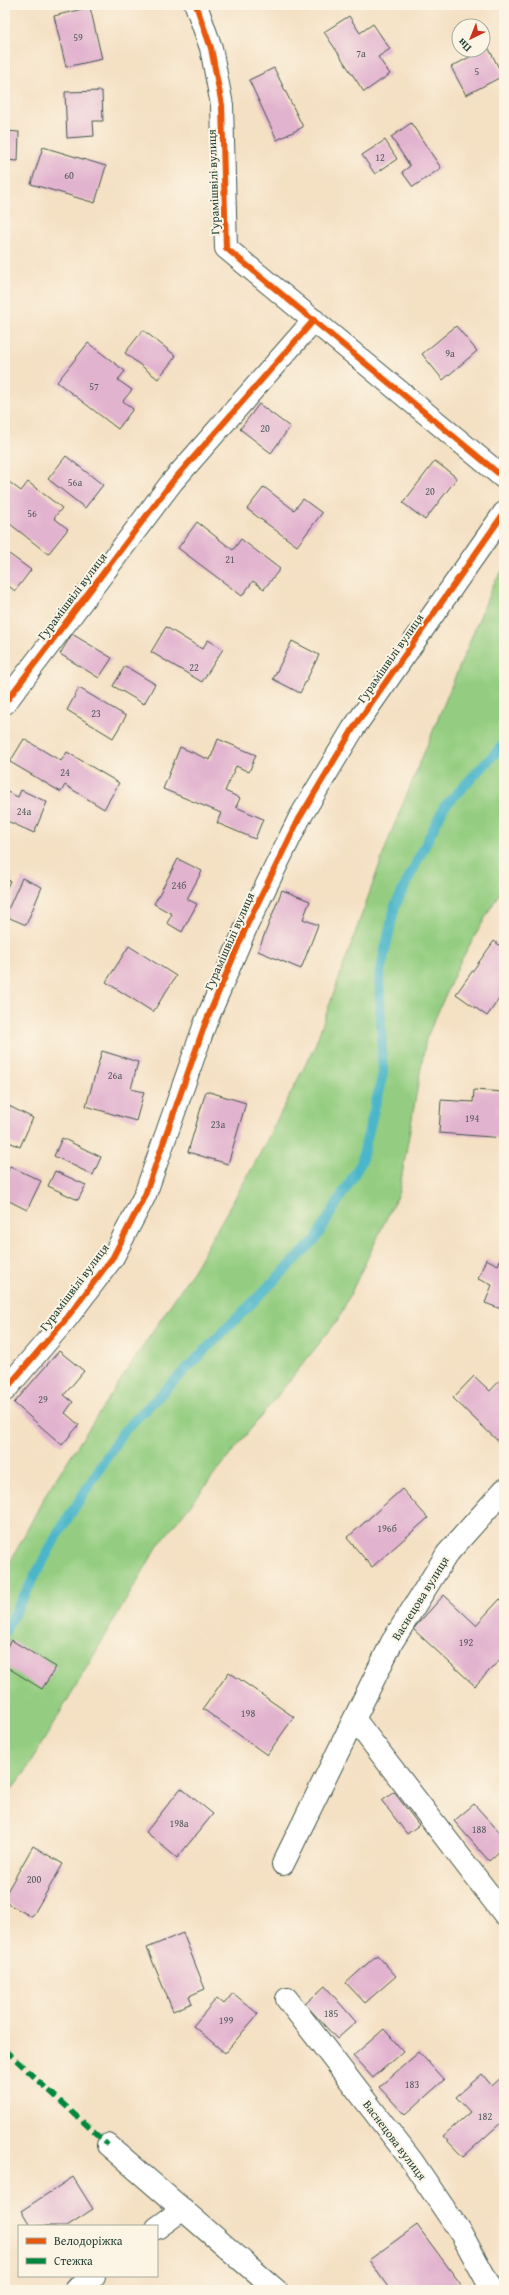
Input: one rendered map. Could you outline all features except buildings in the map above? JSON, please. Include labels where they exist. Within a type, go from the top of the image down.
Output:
[{"type":"street","name":"Гурамішвілі вулиця","points":[[196,5],[211,48],[222,105],[226,248],[504,478]]},
{"type":"street","name":"Гурамішвілі вулиця","points":[[5,703],[172,482],[314,320]]},
{"type":"street","name":"Гурамішвілі вулиця","points":[[5,1390],[66,1319],[113,1257],[145,1195],[205,1024],[246,924],[299,819],[354,729],[504,513]]},
{"type":"street","name":"Васнецова вулиця","points":[[283,1864],[392,1642],[447,1554],[504,1490]]},
{"type":"street","points":[[355,1720],[504,1914]]},
{"type":"street","name":"Васнецова вулиця","points":[[287,1999],[412,2161],[462,2235],[492,2290]]},
{"type":"street","points":[[108,2145],[276,2290]]},
{"type":"street","points":[[158,2227],[183,2209]]},
{"type":"street","points":[[75,2290],[93,2277]]},
{"type":"green space","points":[[504,568],[504,885],[460,962],[426,1039],[399,1192],[338,1320],[159,1544],[24,1774],[5,1798],[5,1572],[47,1492],[194,1269],[255,1163],[314,1048],[391,833],[493,585]]},
{"type":"waterway","points":[[5,1631],[56,1537],[122,1433],[315,1240],[361,1163],[383,1073],[379,977],[395,906],[444,807],[504,744]]},
{"type":"marked path","points":[[5,2050],[108,2145]]},
{"type":"cycle path","points":[[196,5],[211,48],[222,105],[226,248],[504,478]]},
{"type":"cycle path","points":[[5,703],[172,482],[314,320]]},
{"type":"cycle path","points":[[5,1390],[66,1319],[113,1257],[145,1195],[205,1024],[247,925],[299,819],[353,729],[504,513]]}]
